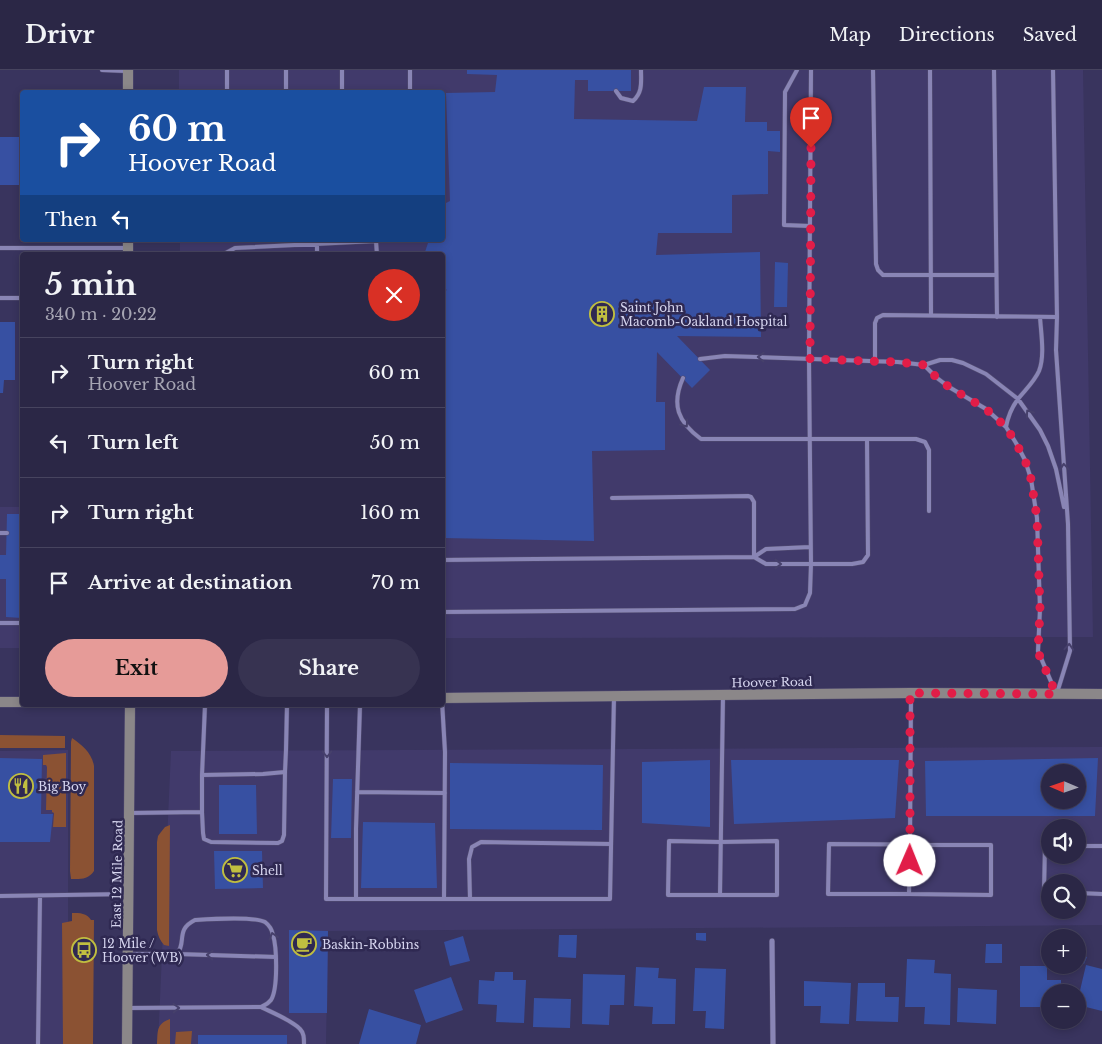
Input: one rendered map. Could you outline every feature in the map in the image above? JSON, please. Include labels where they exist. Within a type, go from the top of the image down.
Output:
[{"type":"main road","points":[[128,70],[128,90]]},
{"type":"main road","name":"Hoover Road","points":[[445,699],[910,693],[1102,694]]},
{"type":"main road","points":[[0,702],[20,702]]},
{"type":"main road","name":"East 12 Mile Road","points":[[127,1044],[130,707]]},
{"type":"street","points":[[772,941],[773,1044]]},
{"type":"lane","points":[[102,70],[128,70]]},
{"type":"lane","points":[[227,70],[227,90]]},
{"type":"lane","points":[[286,70],[286,90]]},
{"type":"lane","points":[[342,70],[342,90]]},
{"type":"lane","points":[[410,70],[410,90]]},
{"type":"lane","points":[[616,91],[621,98],[633,101],[639,96],[641,70]]},
{"type":"lane","points":[[797,70],[785,92],[784,225],[810,226]]},
{"type":"lane","points":[[445,612],[795,609],[804,606],[810,593],[811,564],[811,70]]},
{"type":"lane","points":[[873,70],[876,264],[878,270],[883,275],[996,275]]},
{"type":"lane","points":[[930,70],[931,315]]},
{"type":"lane","points":[[994,70],[997,317]]},
{"type":"lane","points":[[1053,70],[1056,350],[1068,524],[1070,651],[1056,694]]},
{"type":"lane","points":[[228,252],[235,248],[317,242]]},
{"type":"lane","points":[[0,248],[128,248]]},
{"type":"lane","points":[[0,298],[20,298]]},
{"type":"lane","points":[[875,361],[875,323],[877,318],[883,315],[1057,317]]},
{"type":"lane","points":[[1006,427],[1012,409],[1040,369],[1042,349],[1040,317]]},
{"type":"lane","points":[[700,359],[725,356],[898,362],[924,365],[946,360],[963,363],[986,374],[1018,399],[1040,430],[1048,446],[1061,486],[1068,524]]},
{"type":"lane","points":[[924,365],[937,378],[986,409],[1006,427],[1025,460],[1031,479],[1037,518],[1040,609],[1038,652],[1056,694]]},
{"type":"lane","points":[[683,378],[679,386],[677,398],[678,414],[690,431],[701,438],[916,439],[925,442],[929,450],[929,511]]},
{"type":"lane","points":[[445,560],[754,557],[766,564],[852,564],[863,562],[868,555],[866,439]]},
{"type":"lane","points":[[612,498],[752,497],[754,502],[754,557]]},
{"type":"lane","points":[[0,533],[7,532]]},
{"type":"lane","points":[[754,557],[766,549],[810,547]]},
{"type":"lane","points":[[0,623],[20,623]]},
{"type":"lane","points":[[909,894],[910,693]]},
{"type":"lane","points":[[720,895],[723,695]]},
{"type":"lane","points":[[327,707],[326,899],[610,899],[614,696]]},
{"type":"lane","points":[[205,707],[202,775],[202,833],[204,839],[211,842],[278,843],[282,841],[284,835],[287,707]]},
{"type":"lane","points":[[356,899],[360,707]]},
{"type":"lane","points":[[442,707],[445,752],[444,899]]},
{"type":"lane","points":[[202,775],[285,772]]},
{"type":"lane","points":[[357,792],[445,793]]},
{"type":"lane","points":[[130,813],[202,812]]},
{"type":"lane","points":[[669,840],[720,842],[777,841],[777,895],[720,895],[668,896],[669,840]]},
{"type":"lane","points":[[470,899],[469,858],[472,847],[481,842],[611,844]]},
{"type":"lane","points":[[829,844],[991,845],[991,895],[909,894],[828,894],[829,844]]},
{"type":"lane","points":[[1086,846],[1102,846]]},
{"type":"lane","points":[[1086,893],[1102,894]]},
{"type":"lane","points":[[0,896],[128,894]]},
{"type":"lane","points":[[38,1044],[40,896]]},
{"type":"lane","points":[[127,1008],[261,1007],[268,1004],[272,999],[276,957],[273,932],[267,924],[253,919],[195,920],[188,923],[184,929],[179,953],[177,954]]},
{"type":"lane","points":[[127,954],[276,957]]},
{"type":"lane","points":[[261,1007],[301,1029],[304,1036],[304,1044]]},
{"type":"shaded area","points":[[179,70],[1083,70],[1093,637],[445,638],[445,252],[180,252],[180,242],[445,242],[445,90],[179,90]]},
{"type":"shaded area","points":[[0,507],[20,507],[20,648],[0,648]]},
{"type":"shaded area","points":[[0,735],[65,736],[65,748],[0,748]]},
{"type":"shaded area","points":[[72,738],[89,753],[94,766],[94,871],[84,878],[78,879],[71,879],[70,871]]},
{"type":"shaded area","points":[[1102,747],[1102,925],[328,931],[326,1044],[158,1044],[171,751]]},
{"type":"shaded area","points":[[68,750],[68,1044],[0,1044],[0,751]]},
{"type":"shaded area","points":[[66,753],[66,827],[53,827],[54,813],[52,810],[46,810],[47,767],[43,765],[43,755]]},
{"type":"shaded area","points":[[170,825],[169,946],[164,945],[157,930],[157,842],[161,832]]},
{"type":"shaded area","points":[[72,913],[83,914],[94,920],[93,1044],[63,1044],[62,923],[72,921]]},
{"type":"shaded area","points":[[170,1019],[170,1044],[157,1044],[160,1026]]},
{"type":"shaded area","points":[[192,1031],[191,1044],[175,1044],[176,1032]]},
{"type":"building","name":"Saint John Macomb-Oakland Hospital","points":[[467,70],[631,70],[631,91],[588,91],[588,80],[575,80],[574,119],[697,121],[704,87],[746,87],[745,122],[767,122],[767,131],[780,131],[780,152],[768,151],[768,194],[732,195],[732,233],[658,233],[656,255],[760,252],[761,337],[677,336],[710,370],[692,388],[657,352],[656,402],[665,402],[665,450],[592,451],[594,541],[445,538],[445,291],[447,290],[445,289],[445,252],[425,252],[428,242],[445,242],[445,204],[450,201],[446,93],[495,92],[497,75],[467,74]]},
{"type":"building","points":[[0,137],[20,137],[20,185],[0,185]]},
{"type":"building","points":[[775,262],[788,263],[787,307],[774,307]]},
{"type":"building","points":[[0,322],[15,322],[15,380],[4,380],[3,393],[0,393]]},
{"type":"building","points":[[7,514],[20,514],[20,618],[6,617],[6,579],[0,579],[0,555],[6,555]]},
{"type":"building","name":"Big Boy","points":[[0,758],[42,759],[41,814],[53,814],[50,842],[0,842]]},
{"type":"building","points":[[1098,758],[1095,816],[926,816],[925,761]]},
{"type":"building","points":[[710,760],[710,827],[642,823],[642,762]]},
{"type":"building","points":[[731,760],[899,760],[895,818],[734,824]]},
{"type":"building","points":[[450,763],[603,765],[602,830],[450,829]]},
{"type":"building","points":[[333,779],[352,779],[351,838],[331,838]]},
{"type":"building","points":[[219,785],[256,785],[257,834],[219,834]]},
{"type":"building","points":[[363,822],[435,823],[437,888],[361,888]]},
{"type":"building","points":[[214,851],[262,851],[263,888],[215,889]]},
{"type":"building","points":[[289,930],[328,931],[327,1013],[289,1013]]},
{"type":"building","points":[[696,933],[706,933],[706,941],[696,940]]},
{"type":"building","points":[[559,935],[577,935],[576,958],[558,957]]},
{"type":"building","points":[[463,936],[470,961],[450,966],[444,942]]},
{"type":"building","points":[[986,944],[1002,944],[1002,963],[985,963]]},
{"type":"building","points":[[907,959],[935,960],[934,973],[951,974],[950,1025],[924,1024],[925,1007],[905,1007]]},
{"type":"building","points":[[1086,965],[1102,969],[1102,1011],[1086,1007],[1086,984],[1082,984],[1084,974],[1086,974]]},
{"type":"building","points":[[1020,966],[1041,966],[1041,974],[1047,974],[1047,980],[1061,980],[1061,984],[1041,984],[1041,1007],[1020,1007]]},
{"type":"building","points":[[636,967],[659,968],[658,978],[676,979],[675,1024],[652,1024],[653,1007],[634,1006]]},
{"type":"building","points":[[695,968],[726,969],[724,1029],[705,1028],[706,1011],[693,1011]]},
{"type":"building","points":[[495,972],[513,972],[513,980],[526,980],[524,1023],[496,1022],[497,1005],[478,1004],[479,980],[494,981]]},
{"type":"building","points":[[583,974],[625,975],[624,1005],[610,1005],[609,1025],[582,1024]]},
{"type":"building","points":[[451,977],[463,1010],[426,1023],[414,990]]},
{"type":"building","points":[[804,981],[851,983],[849,1024],[820,1023],[821,1006],[804,1006]]},
{"type":"building","points":[[858,983],[885,983],[885,997],[899,997],[898,1022],[856,1021]]},
{"type":"building","points":[[958,988],[997,990],[996,1024],[957,1022]]},
{"type":"building","points":[[534,998],[571,999],[570,1028],[533,1027]]},
{"type":"building","points":[[369,1009],[421,1025],[416,1044],[359,1044]]},
{"type":"building","points":[[198,1035],[287,1035],[287,1044],[198,1044]]},
{"type":"place","name":"Saint John Macomb-Oakland Hospital","points":[[602,314]]},
{"type":"place","name":"Big Boy","points":[[21,786]]},
{"type":"place","name":"Shell","points":[[235,870]]},
{"type":"place","name":"Baskin-Robbins","points":[[304,944]]},
{"type":"place","name":"12 Mile / Hoover (WB)","points":[[84,950]]},
{"type":"route","points":[[811,148],[810,359],[898,362],[924,365],[937,378],[986,409],[1006,427],[1025,460],[1031,479],[1037,518],[1040,609],[1038,652],[1056,694],[910,693],[910,861]]}]
